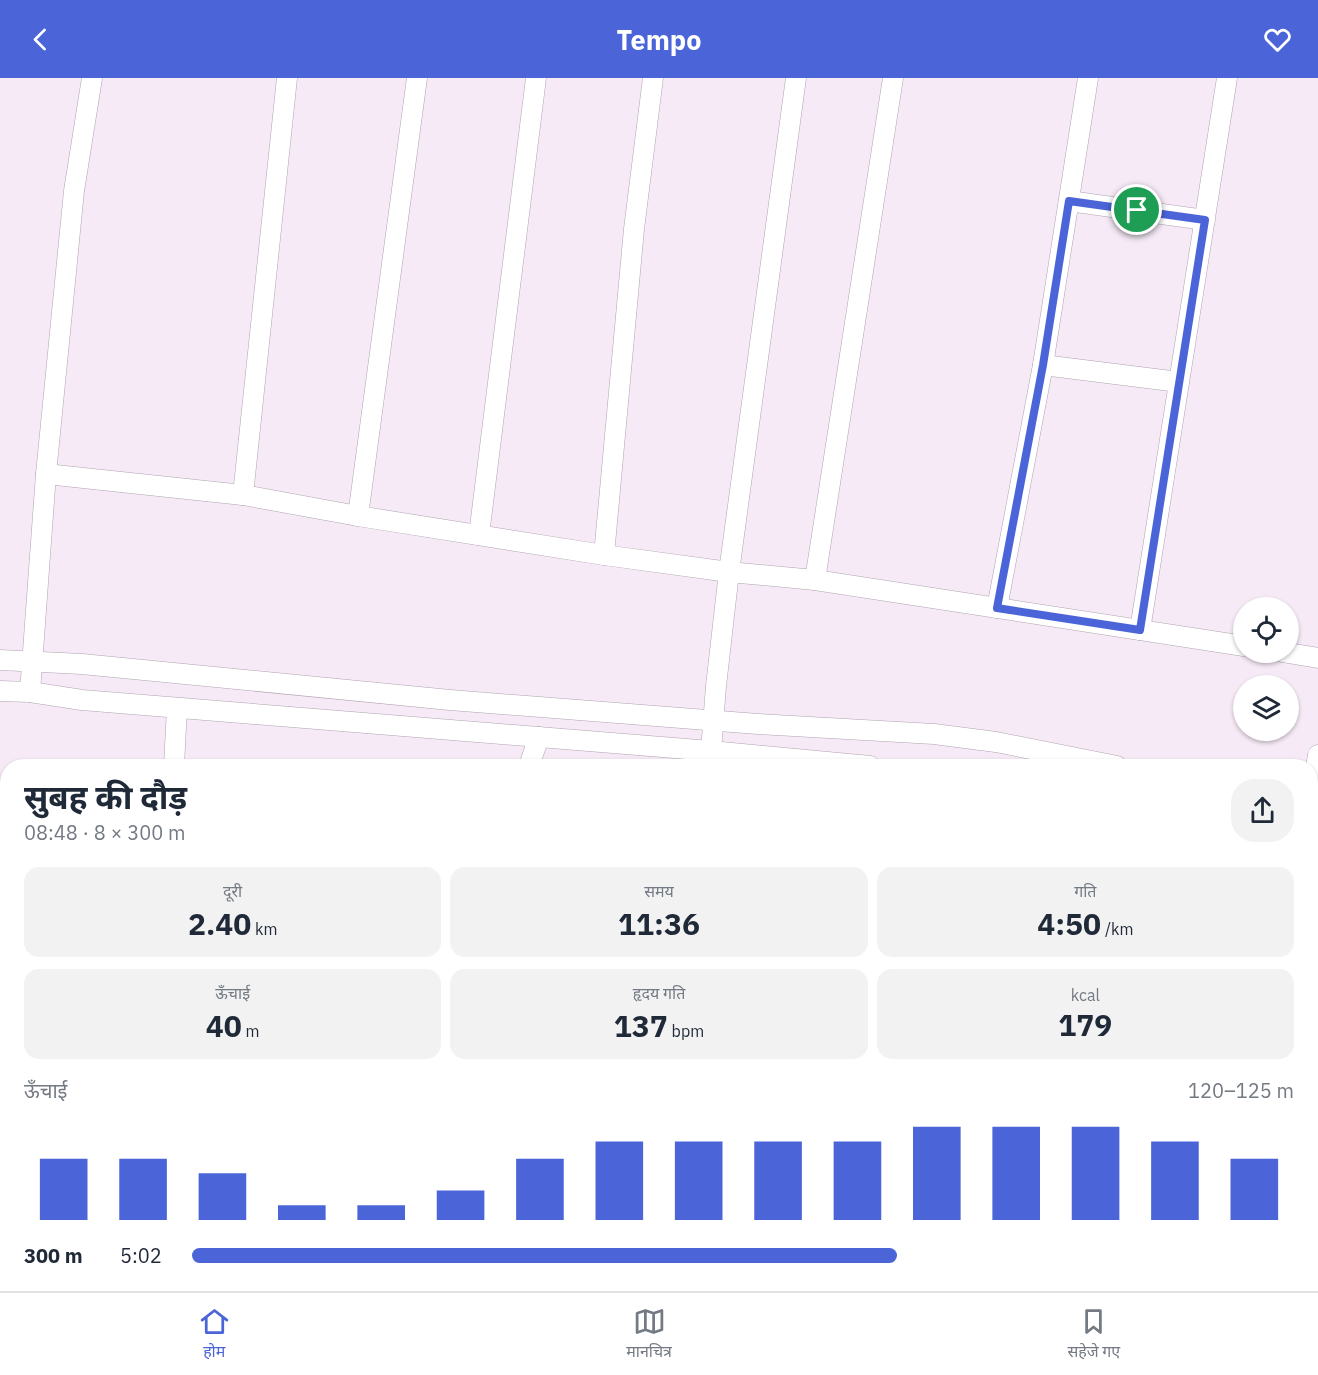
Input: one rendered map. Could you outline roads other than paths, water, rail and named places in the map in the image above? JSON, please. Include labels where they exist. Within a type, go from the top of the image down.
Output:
[{"type":"street","points":[[30,692],[46,474],[74,191],[92,78]]},
{"type":"street","points":[[243,495],[287,78]]},
{"type":"street","points":[[358,516],[417,78]]},
{"type":"street","points":[[478,535],[536,78]]},
{"type":"street","points":[[604,555],[634,229],[653,78]]},
{"type":"street","points":[[711,751],[729,572],[796,78]]},
{"type":"street","points":[[815,580],[893,78]]},
{"type":"street","points":[[997,608],[1043,365],[1088,78]]},
{"type":"street","points":[[1140,630],[1227,78]]},
{"type":"street","points":[[1069,201],[1205,220]]},
{"type":"street","points":[[1043,365],[1179,382]]},
{"type":"street","points":[[46,474],[243,495],[358,516],[604,555],[729,572],[815,580],[1233,644]]},
{"type":"street","points":[[1299,655],[1318,658]]},
{"type":"street","points":[[0,660],[82,664],[450,700],[713,721],[934,734],[996,742],[1082,759]]},
{"type":"street","points":[[0,691],[30,692],[82,700],[796,759]]},
{"type":"street","points":[[174,759],[177,708]]},
{"type":"street","points":[[531,759],[539,737]]}]
